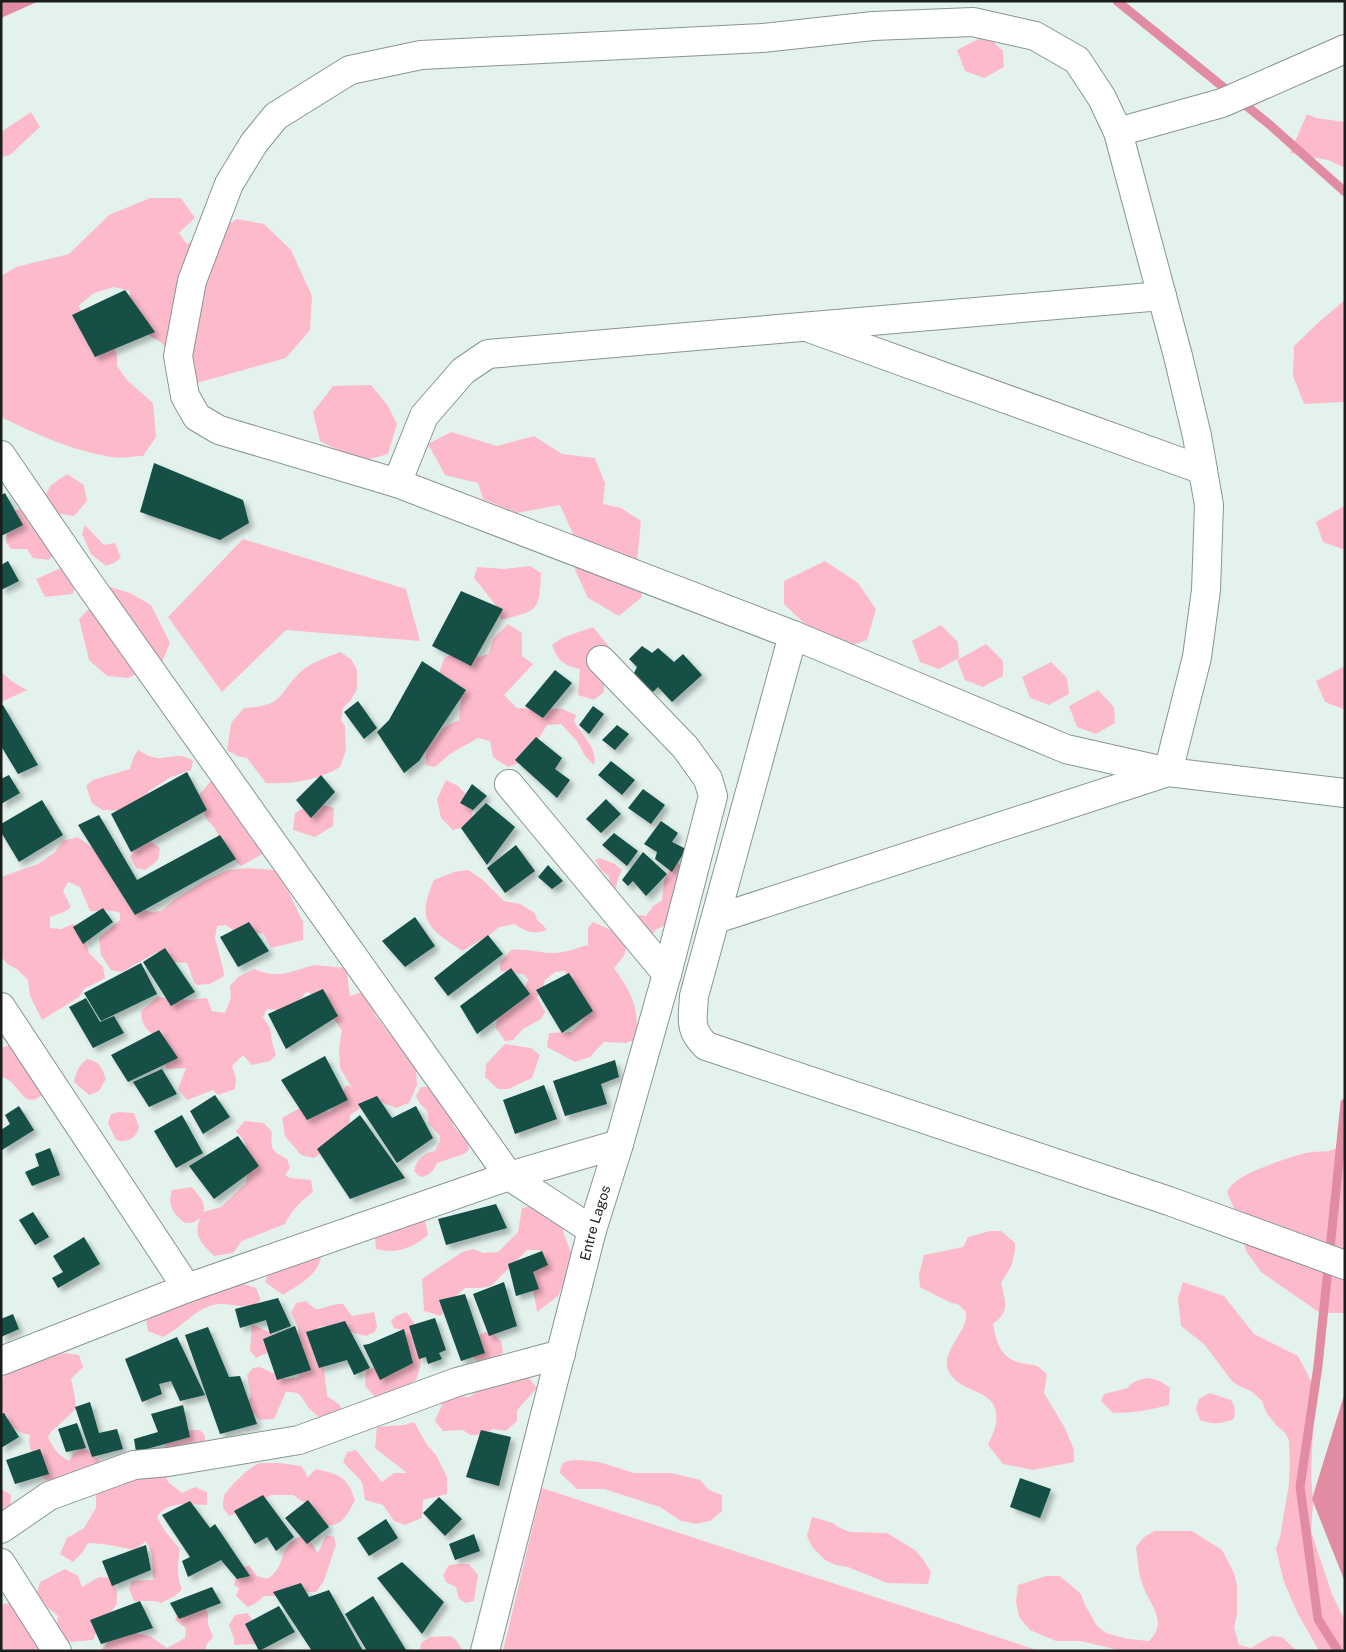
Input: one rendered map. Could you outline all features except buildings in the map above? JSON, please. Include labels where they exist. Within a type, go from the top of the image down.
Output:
[{"type":"street","points":[[1168,772],[1198,657],[1206,590],[1209,505],[1198,436],[1118,132],[1102,98],[1077,60],[1035,36],[973,22],[873,26],[762,38],[421,55],[350,70],[276,116],[254,143],[229,184],[192,281],[178,356],[185,396],[198,417],[220,430],[397,483],[793,635],[1066,749],[1168,772],[1345,793]]},
{"type":"street","points":[[1118,132],[1222,103],[1345,49]]},
{"type":"street","points":[[397,483],[424,416],[463,371],[488,354],[1162,296]]},
{"type":"street","points":[[804,326],[1203,470]]},
{"type":"street","points":[[1,455],[85,578],[509,1176],[592,1230]]},
{"type":"street","points":[[793,635],[694,996],[693,1027],[697,1038],[706,1046],[1169,1202],[1345,1265]]},
{"type":"street","name":"Entre Lagos","points":[[485,1651],[592,1230],[619,1144],[667,974],[713,796],[708,779],[685,747],[602,660]]},
{"type":"street","points":[[716,919],[1168,772]]},
{"type":"street","points":[[509,784],[667,974]]},
{"type":"street","points":[[1,1007],[187,1288]]},
{"type":"street","points":[[1,1361],[187,1288],[509,1176],[619,1144]]},
{"type":"street","points":[[1,1529],[49,1496],[134,1465],[168,1462],[299,1440],[457,1382],[561,1354]]},
{"type":"street","points":[[1,1563],[57,1651]]},
{"type":"shaded area","points":[[1,1],[39,1],[1,18]]},
{"type":"shaded area","points":[[986,35],[1003,51],[1004,67],[984,78],[965,71],[957,50]]},
{"type":"shaded area","points":[[31,112],[40,127],[10,155],[1,157],[1,132]]},
{"type":"shaded area","points":[[1307,114],[1316,118],[1345,122],[1345,168],[1328,160],[1290,153]]},
{"type":"shaded area","points":[[150,198],[181,198],[195,218],[179,233],[187,244],[219,230],[237,219],[264,224],[291,250],[312,296],[310,330],[286,358],[193,384],[162,343],[136,328],[128,307],[130,291],[114,287],[94,293],[78,306],[89,321],[113,342],[117,356],[117,366],[127,380],[153,403],[156,437],[143,456],[115,458],[83,451],[41,436],[1,417],[1,276],[16,267],[69,254],[109,215]]},
{"type":"shaded area","points":[[1345,300],[1345,402],[1304,404],[1293,376],[1294,346]]},
{"type":"shaded area","points":[[371,385],[388,406],[397,424],[388,454],[370,459],[345,454],[320,441],[313,412],[333,386]]},
{"type":"shaded area","points":[[451,432],[497,446],[534,436],[562,454],[595,458],[605,483],[603,504],[621,508],[641,521],[637,561],[642,597],[619,616],[588,598],[575,570],[573,534],[560,505],[517,513],[483,499],[478,483],[445,475],[428,444]]},
{"type":"shaded area","points":[[67,474],[84,485],[87,501],[74,516],[54,513],[56,551],[49,560],[33,558],[27,549],[11,549],[6,542],[8,513],[20,509],[29,511],[41,503],[51,485]]},
{"type":"shaded area","points":[[1344,506],[1345,548],[1342,549],[1323,542],[1316,522]]},
{"type":"shaded area","points":[[85,525],[104,545],[115,543],[121,558],[106,566],[91,554],[82,534]]},
{"type":"shaded area","points":[[243,539],[406,589],[420,641],[286,630],[222,692],[168,617]]},
{"type":"shaded area","points":[[825,561],[858,583],[876,609],[867,640],[847,647],[808,627],[784,604],[784,581]]},
{"type":"shaded area","points":[[530,566],[541,573],[537,603],[534,608],[523,614],[501,620],[495,604],[474,578],[477,567],[504,569]]},
{"type":"shaded area","points":[[63,567],[76,582],[73,594],[45,597],[36,579]]},
{"type":"shaded area","points":[[110,587],[130,593],[151,605],[170,643],[162,662],[128,678],[107,676],[89,660],[79,619]]},
{"type":"shaded area","points":[[508,624],[522,633],[522,656],[533,664],[504,695],[517,708],[562,709],[576,715],[574,721],[594,752],[594,765],[585,756],[577,741],[561,724],[547,725],[525,761],[508,767],[493,757],[490,741],[478,738],[450,754],[435,767],[426,765],[426,745],[443,728],[459,720],[461,700],[444,698],[439,674],[444,658],[457,652],[480,657],[489,653],[493,639]]},
{"type":"shaded area","points":[[941,625],[958,642],[959,658],[939,669],[920,662],[912,641]]},
{"type":"shaded area","points":[[593,627],[607,644],[611,654],[604,676],[604,692],[594,700],[578,695],[580,669],[569,666],[562,661],[552,645],[562,638]]},
{"type":"shaded area","points":[[986,644],[1003,661],[1003,676],[983,687],[965,680],[957,660]]},
{"type":"shaded area","points":[[340,652],[351,659],[357,670],[357,689],[351,700],[343,708],[341,720],[345,726],[346,750],[340,767],[322,776],[304,781],[266,783],[247,758],[237,756],[227,750],[231,723],[244,708],[258,707],[275,701],[295,677],[308,666]]},
{"type":"shaded area","points":[[1051,662],[1067,678],[1069,694],[1049,705],[1030,698],[1022,677]]},
{"type":"shaded area","points":[[1345,666],[1345,708],[1343,709],[1325,702],[1316,681]]},
{"type":"shaded area","points":[[1,672],[13,682],[27,690],[1,702]]},
{"type":"shaded area","points":[[1098,690],[1114,707],[1115,723],[1096,734],[1077,727],[1069,706]]},
{"type":"shaded area","points":[[138,750],[155,758],[185,757],[193,761],[191,770],[171,777],[149,791],[138,805],[125,811],[102,810],[92,803],[86,786],[93,780],[130,769]]},
{"type":"shaded area","points":[[219,779],[264,845],[262,854],[241,866],[228,854],[214,827],[207,820],[197,797],[211,781]]},
{"type":"shaded area","points":[[446,780],[458,786],[473,801],[472,825],[453,830],[441,818],[437,799]]},
{"type":"shaded area","points":[[314,802],[334,808],[333,826],[315,837],[293,830],[295,813]]},
{"type":"shaded area","points":[[78,837],[106,858],[133,906],[151,912],[161,911],[174,900],[204,881],[228,870],[247,868],[274,870],[288,891],[303,922],[303,940],[271,948],[263,933],[240,935],[226,925],[217,926],[215,938],[224,976],[210,984],[197,985],[187,963],[173,962],[157,952],[122,972],[111,970],[101,955],[99,938],[120,920],[120,913],[90,911],[80,887],[68,882],[63,891],[71,907],[64,912],[50,917],[50,928],[61,929],[73,924],[82,927],[89,953],[103,967],[105,978],[84,989],[79,997],[42,1020],[30,996],[28,980],[17,969],[7,964],[1,956],[1,877],[38,864],[54,853],[63,841]]},
{"type":"shaded area","points":[[147,839],[160,848],[158,860],[145,870],[136,868],[130,857],[138,843]]},
{"type":"shaded area","points":[[600,858],[615,864],[622,870],[616,888],[617,900],[623,909],[635,915],[646,916],[653,906],[662,900],[664,881],[674,861],[683,866],[678,878],[680,896],[674,915],[668,924],[655,930],[649,941],[640,932],[605,908],[609,876],[601,870],[595,860]]},
{"type":"shaded area","points":[[468,870],[483,880],[504,901],[520,904],[535,913],[537,920],[547,930],[530,932],[515,924],[499,927],[490,935],[462,951],[441,936],[428,922],[426,914],[426,905],[434,880],[454,872]]},
{"type":"shaded area","points":[[593,922],[611,930],[627,944],[624,956],[614,968],[633,1001],[637,1039],[626,1043],[604,1042],[590,1057],[575,1062],[547,1047],[549,1033],[572,1032],[583,1021],[584,1010],[570,986],[565,971],[555,972],[545,980],[542,991],[537,997],[545,1012],[541,1019],[523,1029],[513,1040],[505,1041],[496,1028],[498,1010],[524,991],[528,979],[523,974],[500,971],[500,963],[511,950],[557,953],[588,945],[588,928]]},
{"type":"shaded area","points":[[315,965],[346,968],[350,996],[365,991],[374,1002],[375,1015],[392,1037],[407,1047],[416,1069],[417,1085],[409,1103],[396,1108],[377,1100],[368,1103],[350,1115],[350,1128],[332,1146],[314,1158],[301,1155],[285,1136],[282,1118],[304,1106],[330,1112],[347,1085],[352,1088],[340,1068],[339,1048],[342,1030],[319,1000],[307,991],[291,1008],[281,1010],[267,1009],[263,1017],[270,1028],[276,1055],[270,1061],[252,1065],[243,1055],[232,1066],[236,1078],[235,1089],[218,1095],[213,1090],[187,1100],[178,1089],[186,1068],[167,1069],[159,1055],[161,1040],[144,1025],[141,1011],[158,997],[190,1000],[207,998],[212,1011],[225,1013],[231,998],[230,986],[238,977],[254,969],[278,974]]},
{"type":"shaded area","points":[[505,1044],[531,1048],[540,1055],[532,1078],[508,1089],[498,1089],[485,1077],[486,1064]]},
{"type":"shaded area","points":[[10,1045],[40,1087],[42,1095],[37,1099],[29,1100],[25,1098],[11,1082],[1,1076],[1,1048]]},
{"type":"shaded area","points":[[87,1059],[95,1061],[100,1066],[106,1079],[99,1091],[89,1095],[74,1082],[78,1069]]},
{"type":"shaded area","points":[[421,1087],[432,1087],[439,1102],[453,1107],[453,1124],[466,1140],[469,1150],[464,1154],[437,1163],[431,1173],[420,1177],[414,1171],[417,1163],[424,1155],[435,1151],[440,1141],[440,1136],[429,1124],[427,1110],[420,1104],[416,1096]]},
{"type":"shaded area","points":[[119,1112],[134,1113],[139,1127],[136,1135],[124,1141],[116,1140],[108,1123],[111,1114]]},
{"type":"shaded area","points":[[245,1121],[264,1123],[272,1132],[271,1142],[273,1149],[287,1159],[290,1168],[285,1175],[290,1178],[311,1180],[313,1192],[290,1214],[285,1224],[242,1241],[233,1253],[214,1256],[202,1243],[198,1235],[197,1230],[200,1218],[194,1222],[185,1223],[172,1209],[170,1200],[172,1190],[192,1187],[203,1202],[203,1212],[221,1207],[246,1183],[249,1161],[245,1142],[236,1131]]},
{"type":"shaded area","points":[[1345,1140],[1345,1313],[1320,1313],[1261,1272],[1246,1251],[1240,1223],[1227,1192],[1239,1179],[1257,1170],[1299,1155],[1330,1151]]},
{"type":"shaded area","points":[[539,1204],[565,1218],[563,1231],[571,1253],[572,1267],[558,1296],[537,1312],[530,1272],[545,1262],[540,1250],[527,1250],[491,1286],[465,1288],[449,1302],[441,1316],[424,1311],[422,1279],[462,1252],[473,1249],[483,1253],[498,1252],[518,1232],[522,1208]]},
{"type":"shaded area","points":[[402,1221],[425,1221],[428,1235],[416,1244],[404,1249],[391,1251],[376,1249],[375,1234]]},
{"type":"shaded area","points":[[990,1231],[1001,1231],[1015,1243],[1012,1264],[1001,1283],[1005,1301],[1004,1310],[999,1319],[993,1324],[997,1342],[1003,1352],[1012,1360],[1036,1366],[1047,1374],[1044,1393],[1065,1428],[1074,1450],[1074,1462],[1033,1470],[1003,1464],[988,1445],[996,1423],[996,1411],[992,1403],[986,1397],[953,1378],[948,1370],[947,1358],[963,1328],[966,1312],[959,1305],[920,1287],[919,1275],[924,1255],[963,1247],[968,1237]]},
{"type":"shaded area","points":[[321,1256],[312,1274],[283,1295],[265,1282],[269,1272]]},
{"type":"shaded area","points":[[1183,1282],[1224,1296],[1254,1334],[1298,1356],[1311,1381],[1314,1409],[1311,1531],[1332,1594],[1345,1621],[1345,1651],[1319,1651],[1297,1612],[1284,1582],[1276,1549],[1280,1537],[1289,1484],[1289,1440],[1266,1412],[1262,1401],[1251,1391],[1232,1381],[1204,1344],[1181,1326],[1178,1299]]},
{"type":"shaded area","points":[[244,1284],[256,1288],[261,1300],[252,1307],[225,1304],[213,1305],[198,1312],[163,1337],[148,1331],[146,1321],[168,1309],[207,1294]]},
{"type":"shaded area","points":[[306,1301],[315,1309],[343,1304],[352,1316],[374,1312],[377,1326],[375,1332],[366,1336],[337,1325],[318,1327],[317,1352],[324,1369],[327,1396],[340,1405],[343,1413],[321,1419],[309,1408],[298,1393],[286,1392],[274,1419],[260,1420],[246,1406],[251,1395],[247,1375],[253,1368],[260,1367],[285,1379],[299,1377],[298,1329],[291,1313],[296,1303]]},
{"type":"shaded area","points":[[406,1312],[416,1328],[421,1345],[422,1354],[419,1371],[416,1380],[380,1402],[365,1386],[366,1370],[378,1366],[402,1330],[394,1328],[391,1321],[396,1316]]},
{"type":"shaded area","points":[[252,1324],[279,1337],[269,1352],[256,1358],[250,1351]]},
{"type":"shaded area","points":[[490,1331],[501,1341],[503,1352],[495,1361],[477,1361],[470,1354],[471,1342],[480,1334]]},
{"type":"shaded area","points":[[64,1353],[79,1355],[83,1367],[71,1379],[76,1409],[48,1437],[56,1451],[69,1461],[74,1453],[81,1448],[92,1452],[101,1463],[82,1468],[62,1482],[48,1481],[43,1478],[45,1473],[31,1450],[30,1435],[15,1429],[6,1415],[1,1416],[1,1379],[11,1370]]},
{"type":"shaded area","points":[[515,1376],[529,1378],[537,1388],[517,1410],[517,1421],[506,1431],[493,1429],[481,1435],[470,1435],[463,1430],[443,1431],[435,1421],[446,1395],[469,1397],[486,1385]]},
{"type":"shaded area","points":[[1148,1378],[1160,1381],[1170,1388],[1169,1405],[1141,1411],[1113,1413],[1101,1401],[1104,1394],[1128,1388],[1134,1382]]},
{"type":"shaded area","points":[[1345,1392],[1345,1582],[1312,1499]]},
{"type":"shaded area","points":[[1210,1393],[1231,1400],[1235,1408],[1234,1419],[1217,1423],[1200,1420],[1196,1409],[1199,1399]]},
{"type":"shaded area","points":[[414,1422],[427,1445],[436,1455],[447,1477],[447,1494],[423,1500],[422,1518],[405,1525],[394,1521],[383,1505],[365,1500],[362,1482],[343,1462],[347,1452],[356,1450],[382,1482],[394,1473],[407,1473],[375,1448],[377,1427],[404,1425]]},
{"type":"shaded area","points":[[176,1430],[200,1430],[205,1436],[205,1446],[176,1452],[165,1446],[164,1439]]},
{"type":"shaded area","points":[[578,1460],[599,1462],[634,1473],[671,1473],[700,1480],[709,1490],[722,1495],[722,1511],[710,1521],[697,1524],[681,1521],[660,1507],[604,1489],[577,1489],[560,1473],[563,1463]]},
{"type":"shaded area","points":[[260,1463],[301,1466],[307,1478],[316,1469],[337,1475],[349,1486],[355,1500],[344,1519],[331,1525],[325,1525],[308,1504],[293,1495],[271,1495],[256,1505],[229,1516],[223,1508],[224,1496],[240,1477]]},
{"type":"shaded area","points":[[161,1467],[169,1483],[182,1493],[195,1487],[207,1492],[207,1505],[186,1504],[173,1506],[161,1512],[157,1517],[165,1531],[180,1549],[178,1574],[182,1589],[175,1596],[161,1603],[155,1601],[134,1601],[129,1589],[132,1581],[153,1580],[152,1554],[146,1541],[135,1550],[88,1543],[73,1562],[60,1554],[67,1538],[84,1528],[96,1508],[96,1491]]},
{"type":"shaded area","points":[[542,1488],[1040,1651],[503,1651]]},
{"type":"shaded area","points":[[1,1489],[11,1495],[10,1508],[1,1516]]},
{"type":"shaded area","points":[[812,1517],[833,1523],[850,1532],[887,1533],[915,1550],[923,1559],[931,1572],[928,1584],[887,1583],[825,1560],[812,1547],[807,1536]]},
{"type":"shaded area","points":[[1154,1531],[1192,1531],[1222,1550],[1234,1573],[1237,1585],[1237,1615],[1234,1627],[1239,1645],[1251,1648],[1271,1636],[1282,1637],[1297,1651],[1122,1651],[1081,1641],[1056,1641],[1030,1630],[1019,1617],[1016,1602],[1018,1585],[1046,1576],[1060,1576],[1081,1594],[1097,1626],[1106,1633],[1128,1639],[1149,1641],[1158,1626],[1158,1619],[1141,1579],[1136,1547],[1143,1538]]},
{"type":"shaded area","points":[[306,1535],[318,1553],[326,1535],[334,1537],[336,1545],[324,1581],[316,1592],[307,1592],[295,1586],[279,1596],[264,1596],[248,1607],[236,1596],[239,1588],[234,1585],[238,1571],[249,1565],[257,1576],[267,1579],[277,1570],[289,1544],[297,1538]]},
{"type":"shaded area","points":[[469,1564],[478,1575],[474,1601],[466,1603],[459,1599],[456,1587],[446,1582],[443,1575],[449,1565]]},
{"type":"shaded area","points":[[65,1569],[78,1576],[82,1587],[99,1577],[112,1578],[117,1592],[117,1603],[109,1616],[100,1621],[93,1640],[69,1642],[57,1628],[58,1616],[47,1607],[37,1593],[40,1582]]},
{"type":"shaded area","points":[[201,1596],[208,1614],[208,1624],[213,1637],[207,1644],[205,1651],[100,1651],[114,1635],[130,1632],[150,1636],[167,1648],[185,1638],[186,1628],[175,1620],[179,1611]]},
{"type":"shaded area","points":[[11,1602],[40,1646],[40,1651],[1,1651],[1,1605]]},
{"type":"shaded area","points":[[247,1613],[256,1627],[255,1644],[234,1645],[234,1638],[229,1625],[235,1615]]},
{"type":"shaded area","points":[[451,1636],[463,1651],[420,1651],[421,1643],[431,1637]]},
{"type":"waterway","points":[[1117,1],[1270,125],[1345,192]]},
{"type":"waterway","points":[[1338,1651],[1318,1619],[1300,1487],[1318,1366],[1345,1103]]}]
